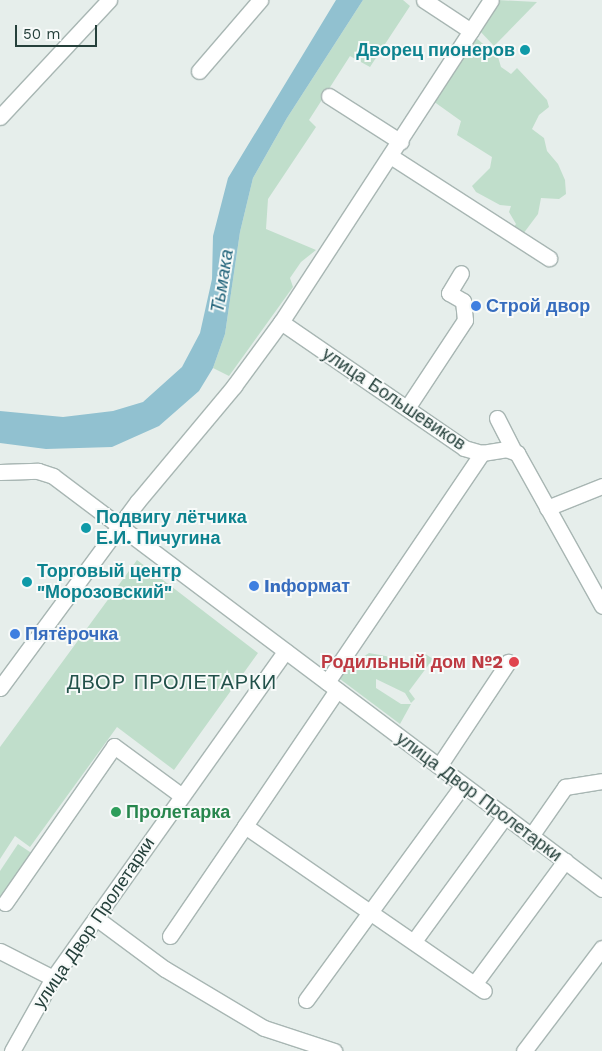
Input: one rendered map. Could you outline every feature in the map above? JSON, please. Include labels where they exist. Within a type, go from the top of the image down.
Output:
[{"type":"street","points":[[0,117],[110,0]]},
{"type":"street","points":[[199,71],[260,0]]},
{"type":"street","points":[[424,0],[471,31]]},
{"type":"street","points":[[0,688],[119,526],[234,386],[281,322],[392,157],[491,0]]},
{"type":"street","points":[[329,96],[401,142]]},
{"type":"street","points":[[392,157],[548,258]]},
{"type":"street","points":[[407,408],[465,320],[463,301],[448,294],[461,273]]},
{"type":"street","name":"улица Большевиков","points":[[281,322],[464,448],[482,453],[503,449],[514,451]]},
{"type":"street","points":[[497,418],[514,451],[522,458],[547,508],[602,606]]},
{"type":"street","points":[[170,936],[245,826],[332,686],[482,453]]},
{"type":"street","name":"улица Двор Пролетарки","points":[[0,472],[47,474],[285,650],[602,889]]},
{"type":"street","points":[[547,508],[602,486]]},
{"type":"street","name":"улица Двор Пролетарки","points":[[12,1051],[53,978],[285,650]]},
{"type":"street","points":[[439,766],[508,662]]},
{"type":"street","points":[[5,903],[114,746],[182,796]]},
{"type":"street","points":[[531,836],[565,787],[601,784]]},
{"type":"street","points":[[306,1000],[463,785]]},
{"type":"street","points":[[414,941],[505,816]]},
{"type":"street","points":[[245,826],[479,987],[565,861]]},
{"type":"street","points":[[96,918],[166,969],[264,1028],[334,1051]]},
{"type":"street","points":[[524,1051],[602,948]]},
{"type":"street","points":[[0,951],[53,978]]},
{"type":"green space","points":[[363,0],[403,0],[410,6],[370,67],[350,56],[309,120],[316,127],[268,199],[266,229],[316,250],[301,262],[290,278],[293,287],[229,376],[213,368],[225,334],[240,232],[253,178],[287,118]]},
{"type":"green space","points":[[497,0],[537,2],[494,46],[478,29]]},
{"type":"green space","points":[[474,36],[498,57],[501,67],[511,74],[517,68],[547,100],[549,107],[539,115],[532,129],[544,138],[547,151],[558,164],[565,180],[566,194],[559,199],[541,198],[538,214],[523,234],[511,231],[516,224],[509,212],[511,206],[500,205],[476,192],[472,186],[490,168],[492,157],[457,135],[461,121],[433,101]]},
{"type":"green space","points":[[137,560],[258,653],[174,770],[117,727],[30,847],[15,836],[0,859],[0,747]]},
{"type":"green space","points":[[369,653],[413,661],[424,653],[433,659],[409,691],[415,699],[411,703],[405,693],[376,679],[376,688],[401,704],[411,704],[400,724],[340,679],[343,665],[360,669],[363,657]]},
{"type":"green space","points":[[18,844],[36,856],[0,901],[0,871]]},
{"type":"water","name":"Тьмака","points":[[336,0],[363,0],[287,118],[253,178],[240,232],[225,334],[213,368],[199,391],[159,426],[112,447],[46,449],[0,443],[0,411],[63,417],[113,411],[143,402],[182,367],[200,333],[212,279],[213,236],[228,178]]},
{"type":"place","name":"Дворец пионеров","points":[[525,50]]},
{"type":"place","name":"Строй двор","points":[[476,306]]},
{"type":"place","name":"Подвигу лётчика Е.И. Пичугина","points":[[86,528]]},
{"type":"place","name":"Торговый центр \"Морозовский\"","points":[[27,582]]},
{"type":"place","name":"Inформат","points":[[254,586]]},
{"type":"place","name":"Пятёрочка","points":[[15,634]]},
{"type":"place","name":"Родильный дом №2","points":[[514,662]]},
{"type":"place","name":"Пролетарка","points":[[116,812]]},
{"type":"district","name":"ДВОР ПРОЛЕТАРКИ","points":[[172,682]]}]
